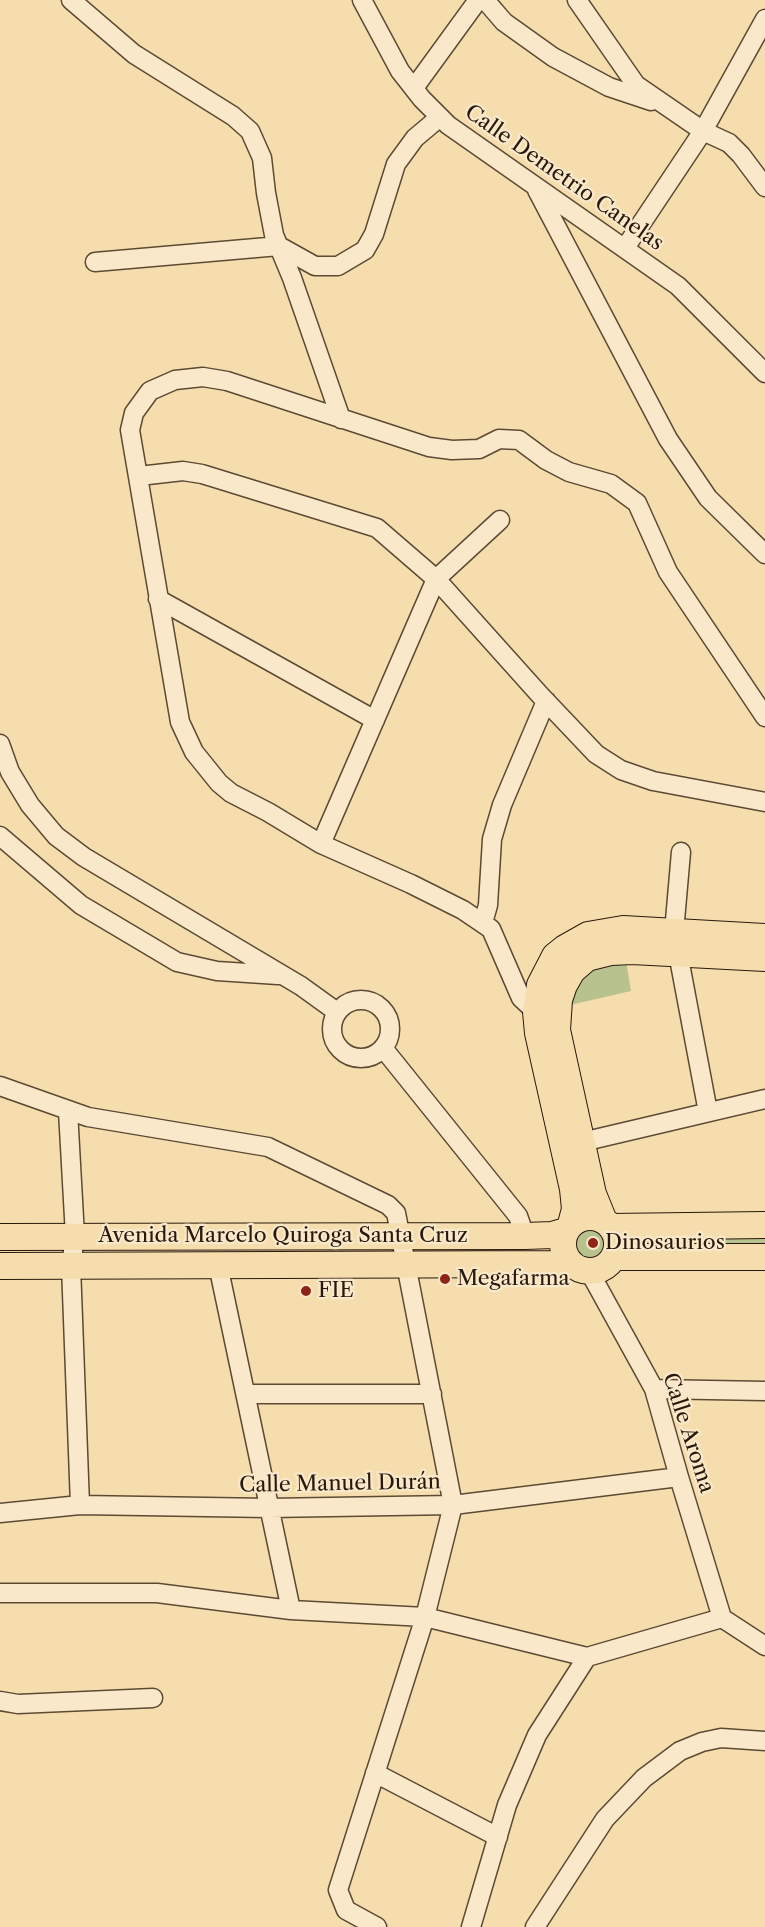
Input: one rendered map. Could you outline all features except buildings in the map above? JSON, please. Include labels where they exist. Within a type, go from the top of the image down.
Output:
[{"type":"highway","points":[[544,1025],[557,1013],[564,985],[572,971],[587,957],[676,943],[765,937]]},
{"type":"highway","points":[[676,943],[765,958]]},
{"type":"highway","points":[[544,1025],[582,1142],[593,1194],[617,1241],[614,1257],[603,1267],[582,1269],[564,1254],[563,1239],[575,1209],[544,1025]]},
{"type":"highway","points":[[568,1228],[587,1216],[608,1224],[765,1225]]},
{"type":"highway","name":"Avenida Marcelo Quiroga Santa Cruz","points":[[0,1237],[525,1236],[552,1235],[568,1228]]},
{"type":"highway","points":[[614,1257],[765,1257]]},
{"type":"highway","name":"Avenida Marcelo Quiroga Santa Cruz","points":[[0,1266],[553,1264],[582,1269]]},
{"type":"street","points":[[71,0],[134,54],[233,116],[250,131],[262,158],[274,235],[341,419]]},
{"type":"street","name":"Calle Demetrio Canelas","points":[[362,0],[400,70],[448,125],[678,286],[765,373]]},
{"type":"street","points":[[414,88],[478,0]]},
{"type":"street","points":[[486,0],[504,22],[553,57],[609,87],[669,107]]},
{"type":"street","points":[[578,0],[636,84],[703,131],[729,143],[741,154],[765,187]]},
{"type":"street","points":[[625,248],[703,131],[765,19]]},
{"type":"street","points":[[95,262],[279,246],[315,266],[338,266],[365,250],[374,234],[396,164],[415,138],[440,117]]},
{"type":"street","points":[[535,185],[668,439],[708,498],[765,554]]},
{"type":"street","points":[[544,1025],[521,998],[491,929],[463,910],[321,844],[268,812],[231,794],[194,752],[180,722],[158,599],[139,476],[129,430],[134,413],[150,391],[175,380],[203,377],[226,381],[429,447],[452,450],[479,449],[500,439],[519,440],[561,468],[611,484],[637,502],[668,572],[765,717]]},
{"type":"street","points":[[139,476],[183,471],[202,474],[377,528],[436,579],[596,754],[621,770],[653,781],[765,802]]},
{"type":"street","points":[[321,844],[436,579],[500,520]]},
{"type":"street","points":[[158,599],[375,720]]},
{"type":"street","points":[[483,924],[488,905],[492,839],[502,805],[546,701]]},
{"type":"street","points":[[0,744],[10,772],[30,805],[56,836],[84,856],[283,975],[337,1012]]},
{"type":"street","points":[[0,836],[81,905],[177,962],[217,971],[283,975]]},
{"type":"street","points":[[681,852],[676,943],[708,1112]]},
{"type":"street","points":[[362,1000],[379,1006],[389,1022],[388,1040],[383,1048],[366,1058],[356,1058],[339,1048],[332,1031],[337,1012],[352,1001],[362,1000]]},
{"type":"street","points":[[383,1048],[518,1216],[525,1236]]},
{"type":"street","points":[[0,1086],[88,1117],[268,1147],[388,1205],[396,1213],[453,1505],[425,1617],[338,1890],[346,1910],[377,1927]]},
{"type":"street","points":[[582,1142],[765,1099]]},
{"type":"street","points":[[68,1111],[75,1236],[71,1266],[80,1505]]},
{"type":"street","points":[[218,1265],[291,1610]]},
{"type":"street","name":"Calle Aroma","points":[[582,1269],[654,1389],[722,1618]]},
{"type":"street","points":[[654,1389],[765,1391]]},
{"type":"street","points":[[247,1394],[432,1394]]},
{"type":"street","name":"Calle Manuel Durán","points":[[0,1513],[80,1505],[269,1508],[453,1505],[679,1477]]},
{"type":"street","points":[[0,1593],[157,1593],[291,1610],[425,1617],[587,1657],[722,1618],[765,1646]]},
{"type":"street","points":[[471,1927],[507,1805],[537,1736],[587,1657]]},
{"type":"street","points":[[0,1701],[18,1704],[153,1698]]},
{"type":"street","points":[[535,1927],[604,1820],[644,1778],[680,1751],[702,1742],[721,1738],[765,1741]]},
{"type":"street","points":[[375,1773],[498,1837]]},
{"type":"green space","points":[[626,961],[631,991],[570,1005],[579,980],[589,970]]},
{"type":"green space","points":[[591,1228],[602,1232],[606,1243],[602,1254],[591,1258],[580,1254],[576,1243],[580,1232]]},
{"type":"green space","points":[[765,1236],[765,1247],[646,1250],[645,1239]]},
{"type":"place","name":"Dinosaurios","points":[[593,1243]]},
{"type":"place","name":"Megafarma","points":[[445,1279]]},
{"type":"place","name":"FIE","points":[[306,1291]]}]
